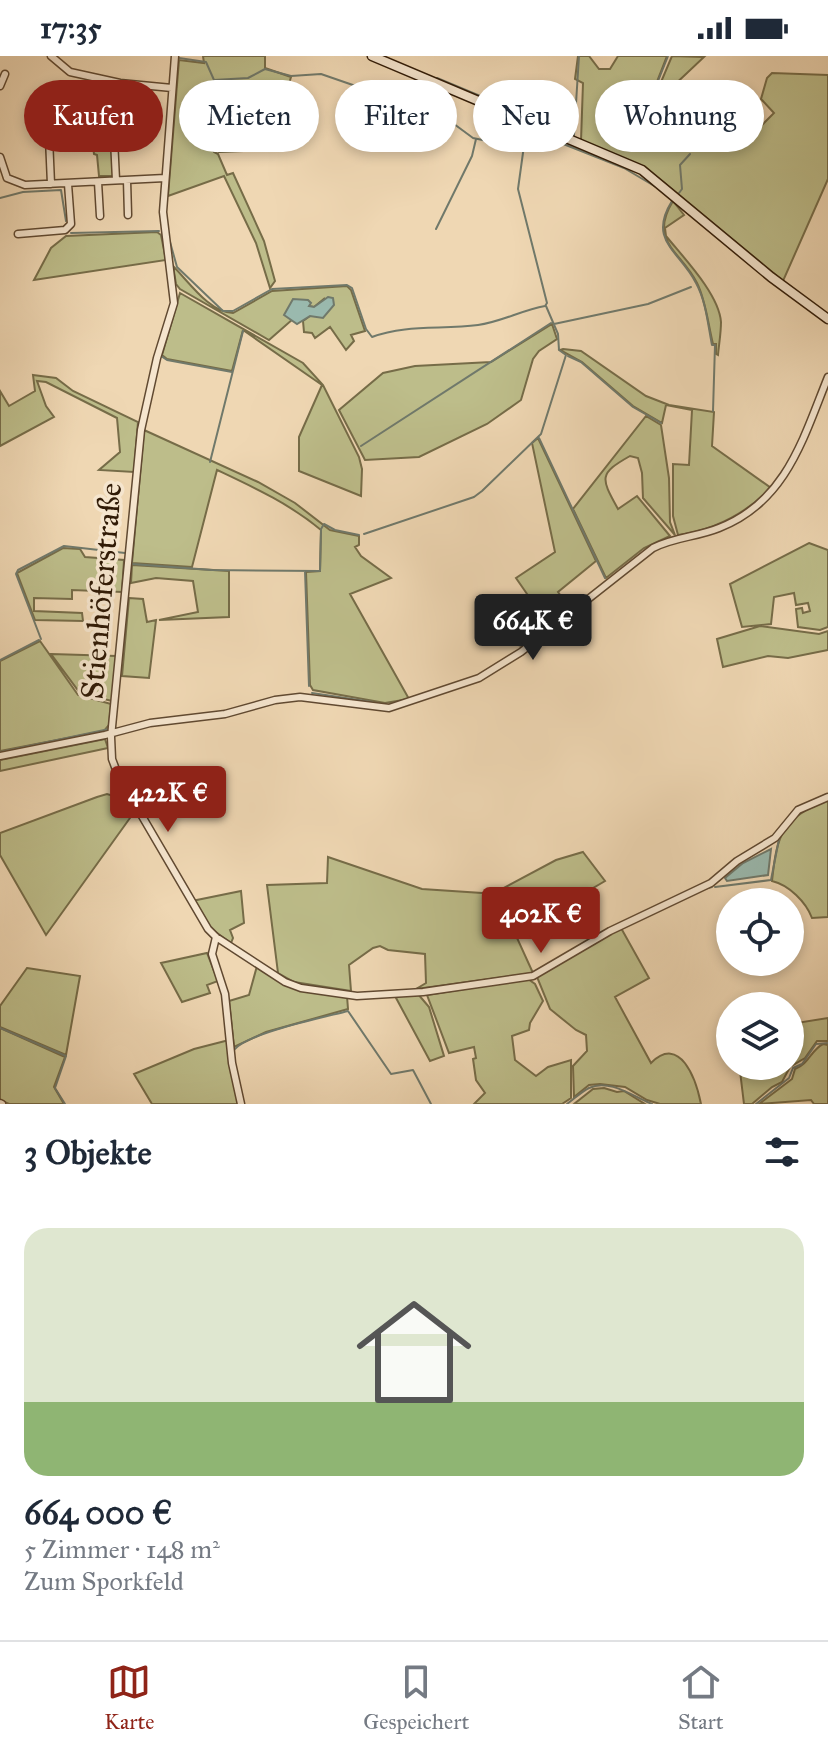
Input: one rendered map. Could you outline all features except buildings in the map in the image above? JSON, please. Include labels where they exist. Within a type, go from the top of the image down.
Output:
[{"type":"street","points":[[51,56],[70,72],[106,80]]},
{"type":"street","name":"Stienhöferstraße","points":[[175,56],[163,227],[174,303],[142,424],[112,732],[112,759],[118,775],[199,917],[216,937]]},
{"type":"street","points":[[378,57],[642,170],[771,277],[828,319]]},
{"type":"street","points":[[0,86],[5,74]]},
{"type":"street","points":[[163,87],[172,88]]},
{"type":"street","points":[[50,152],[51,184]]},
{"type":"street","points":[[115,152],[116,180]]},
{"type":"street","points":[[0,157],[5,174],[11,181],[25,185],[165,178]]},
{"type":"street","points":[[127,180],[128,215]]},
{"type":"street","points":[[98,182],[100,216]]},
{"type":"street","points":[[18,234],[65,230],[71,224],[68,184]]},
{"type":"street","points":[[0,756],[150,723],[225,714],[287,698],[389,708],[479,678],[521,652],[653,548],[722,527],[767,498],[791,465],[828,377]]},
{"type":"street","points":[[241,1104],[232,1063],[225,994],[212,954],[216,937],[285,982],[301,988],[357,996],[423,992],[533,976],[610,931],[711,883],[737,861],[775,838],[798,810],[828,797]]},
{"type":"green space","points":[[203,56],[265,56],[265,68],[291,77],[290,80],[179,80],[179,152],[214,152],[218,154],[227,175],[233,173],[264,241],[275,281],[270,288],[256,243],[224,176],[168,196],[179,60],[204,63]]},
{"type":"green space","points":[[578,56],[589,56],[599,69],[610,69],[618,56],[667,56],[658,80],[595,80],[595,148],[581,141],[583,83],[575,79]]},
{"type":"green space","points":[[672,56],[704,57],[680,80],[662,80]]},
{"type":"green space","points":[[772,73],[828,75],[828,179],[783,281],[662,181],[603,152],[764,152],[764,123],[774,113],[764,102],[767,78]]},
{"type":"green space","points":[[112,152],[113,176],[99,176],[97,155],[94,154]]},
{"type":"green space","points":[[673,201],[684,215],[665,228],[666,236],[699,276],[719,311],[718,355],[697,283],[665,237],[664,227],[666,215]]},
{"type":"green space","points":[[157,232],[161,235],[166,260],[34,280],[51,248],[66,236]]},
{"type":"green space","points":[[173,266],[208,302],[224,312],[233,313],[272,291],[347,286],[365,331],[351,335],[354,341],[346,350],[330,327],[315,338],[312,333],[304,332],[303,321],[315,316],[325,298],[314,307],[309,306],[291,317],[293,319],[269,340],[180,289]]},
{"type":"green space","points":[[180,293],[303,363],[323,385],[359,457],[361,496],[299,471],[299,437],[322,385],[243,330],[232,371],[167,359],[162,355]]},
{"type":"green space","points":[[552,324],[557,339],[533,359],[521,400],[487,424],[419,457],[365,460],[339,410],[383,373],[415,366],[491,362]]},
{"type":"green space","points":[[560,350],[581,351],[646,396],[669,405],[714,412],[712,446],[771,488],[751,506],[729,519],[678,535],[673,516],[673,464],[689,465],[692,410],[666,405],[662,423],[633,406],[582,362]]},
{"type":"green space","points":[[33,375],[56,378],[73,391],[138,422],[134,472],[99,470],[120,452],[117,418],[46,382],[37,381],[46,406],[54,417],[0,446],[0,391],[9,406],[35,391]]},
{"type":"green space","points":[[646,416],[661,425],[669,478],[670,522],[675,535],[643,498],[638,458],[630,456],[620,462],[606,478],[608,490],[618,509],[637,496],[670,536],[644,548],[606,578],[573,509]]},
{"type":"green space","points":[[144,430],[258,482],[295,503],[330,530],[359,536],[359,545],[355,547],[361,556],[391,578],[350,594],[409,699],[385,703],[313,690],[310,685],[306,572],[320,571],[321,530],[284,504],[244,483],[217,470],[192,567],[132,563]]},
{"type":"green space","points":[[538,438],[596,561],[558,592],[570,608],[522,646],[514,644],[533,628],[526,619],[534,604],[516,578],[555,552],[532,443]]},
{"type":"green space","points":[[809,543],[828,550],[828,627],[820,630],[798,627],[796,609],[802,608],[803,613],[810,611],[808,603],[796,605],[794,593],[774,597],[771,624],[742,627],[730,584]]},
{"type":"green space","points":[[63,548],[80,549],[85,557],[124,560],[122,592],[72,590],[72,599],[34,598],[34,611],[82,613],[83,621],[35,620],[17,573]]},
{"type":"green space","points":[[132,565],[229,571],[229,617],[159,620],[198,612],[193,581],[156,578],[131,583]]},
{"type":"green space","points":[[129,598],[143,599],[147,622],[156,620],[149,678],[122,676]]},
{"type":"green space","points":[[760,626],[819,634],[828,631],[828,650],[788,658],[768,656],[723,667],[717,639]]},
{"type":"green space","points":[[40,641],[78,695],[111,704],[109,725],[104,731],[0,751],[0,661]]},
{"type":"green space","points":[[51,654],[116,656],[112,701],[80,693]]},
{"type":"green space","points":[[105,739],[108,748],[0,771],[0,760]]},
{"type":"green space","points":[[116,776],[135,811],[46,935],[0,855],[0,833],[107,794],[124,799]]},
{"type":"green space","points":[[828,800],[828,917],[812,918],[804,904],[804,888],[787,888],[772,881],[777,850],[785,829],[801,813]]},
{"type":"green space","points":[[583,852],[605,881],[518,932],[500,890],[556,860]]},
{"type":"green space","points":[[328,857],[422,889],[497,894],[533,973],[416,989],[426,983],[425,954],[388,950],[380,946],[349,965],[351,991],[294,982],[278,973],[267,885],[327,883]]},
{"type":"green space","points":[[241,891],[244,923],[230,930],[231,943],[210,928],[192,901]]},
{"type":"green space","points":[[621,928],[649,978],[615,997],[651,1063],[661,1055],[678,1057],[691,1072],[701,1104],[660,1104],[625,1087],[600,1084],[589,1085],[574,1097],[573,1066],[587,1051],[586,1035],[550,1009],[537,977]]},
{"type":"green space","points":[[207,953],[218,981],[207,985],[210,993],[182,1002],[161,963]]},
{"type":"green space","points":[[257,966],[283,983],[347,996],[348,1009],[266,1032],[234,1047],[229,1001],[249,995]]},
{"type":"green space","points":[[27,968],[80,976],[66,1055],[0,1027],[0,1006]]},
{"type":"green space","points":[[528,979],[535,984],[543,1001],[529,1030],[512,1036],[515,1060],[536,1076],[548,1067],[571,1060],[571,1098],[562,1104],[474,1104],[485,1093],[476,1080],[474,1047],[449,1053],[427,995]]},
{"type":"green space","points":[[418,994],[429,1007],[444,1056],[430,1061],[395,996]]},
{"type":"green space","points":[[828,1018],[828,1041],[817,1041],[804,1059],[804,1022]]},
{"type":"green space","points":[[0,1028],[65,1057],[54,1087],[64,1104],[9,1104],[0,1100]]},
{"type":"green space","points":[[229,1040],[239,1104],[152,1104],[134,1074],[194,1049]]},
{"type":"green space","points":[[823,1044],[828,1045],[828,1104],[814,1104],[811,1100],[759,1104],[791,1080],[804,1080],[804,1064]]},
{"type":"green space","points":[[741,1080],[783,1080],[752,1104],[744,1104]]},
{"type":"green space","points":[[593,1089],[624,1091],[645,1104],[574,1104]]},
{"type":"water","points":[[328,297],[333,298],[334,305],[323,318],[310,316],[297,324],[284,315],[293,299],[308,300],[311,303],[309,306],[314,307]]},
{"type":"water","points":[[771,849],[768,875],[727,881],[725,878],[743,863]]},
{"type":"waterway","points":[[577,80],[579,56]]},
{"type":"waterway","points":[[658,80],[668,56]]},
{"type":"waterway","points":[[179,58],[206,62],[214,80],[248,78],[265,69],[291,76],[321,74],[338,80]]},
{"type":"waterway","points":[[437,78],[473,93]]},
{"type":"waterway","points":[[457,126],[473,138]]},
{"type":"waterway","points":[[170,242],[177,267],[223,311],[233,311],[272,289],[347,285],[352,288],[366,329],[372,337],[398,330],[487,323],[545,306],[547,303],[518,189],[526,131],[624,168],[656,187]]},
{"type":"waterway","points":[[436,229],[473,152]]},
{"type":"waterway","points":[[679,193],[682,189],[680,165],[690,154]]},
{"type":"waterway","points":[[0,198],[23,192],[61,190],[66,221]]},
{"type":"waterway","points":[[672,201],[665,215],[664,236],[699,290],[712,345],[715,345],[713,411]]},
{"type":"waterway","points":[[71,233],[159,231]]},
{"type":"waterway","points":[[554,324],[648,304],[691,287]]},
{"type":"waterway","points":[[364,534],[474,497],[541,434],[566,355],[559,350],[558,334],[546,306]]},
{"type":"waterway","points":[[361,446],[551,323]]},
{"type":"waterway","points":[[210,462],[243,331]]},
{"type":"waterway","points":[[161,356],[167,360],[232,372]]},
{"type":"waterway","points":[[568,356],[581,362],[633,407],[661,423]]},
{"type":"waterway","points":[[539,438],[605,578]]},
{"type":"waterway","points":[[132,554],[132,564],[212,570],[320,571],[321,529],[324,524],[335,530],[359,535]]},
{"type":"waterway","points":[[41,639],[16,574],[18,570],[64,546],[125,553]]},
{"type":"waterway","points":[[305,571],[309,686]]},
{"type":"waterway","points":[[0,660],[39,640]]},
{"type":"waterway","points":[[312,693],[372,702]]},
{"type":"waterway","points":[[0,752],[109,729]]},
{"type":"waterway","points":[[715,887],[771,880],[779,839]]},
{"type":"waterway","points":[[704,889],[712,887]]},
{"type":"waterway","points":[[234,1050],[270,1032],[348,1011],[391,1074],[413,1070],[431,1104]]},
{"type":"waterway","points":[[0,1028],[66,1056],[55,1088],[65,1104]]},
{"type":"waterway","points":[[756,1104],[789,1078],[793,1068],[802,1064],[816,1044],[828,1043]]},
{"type":"waterway","points":[[567,1104],[589,1088],[605,1085],[652,1104]]}]
